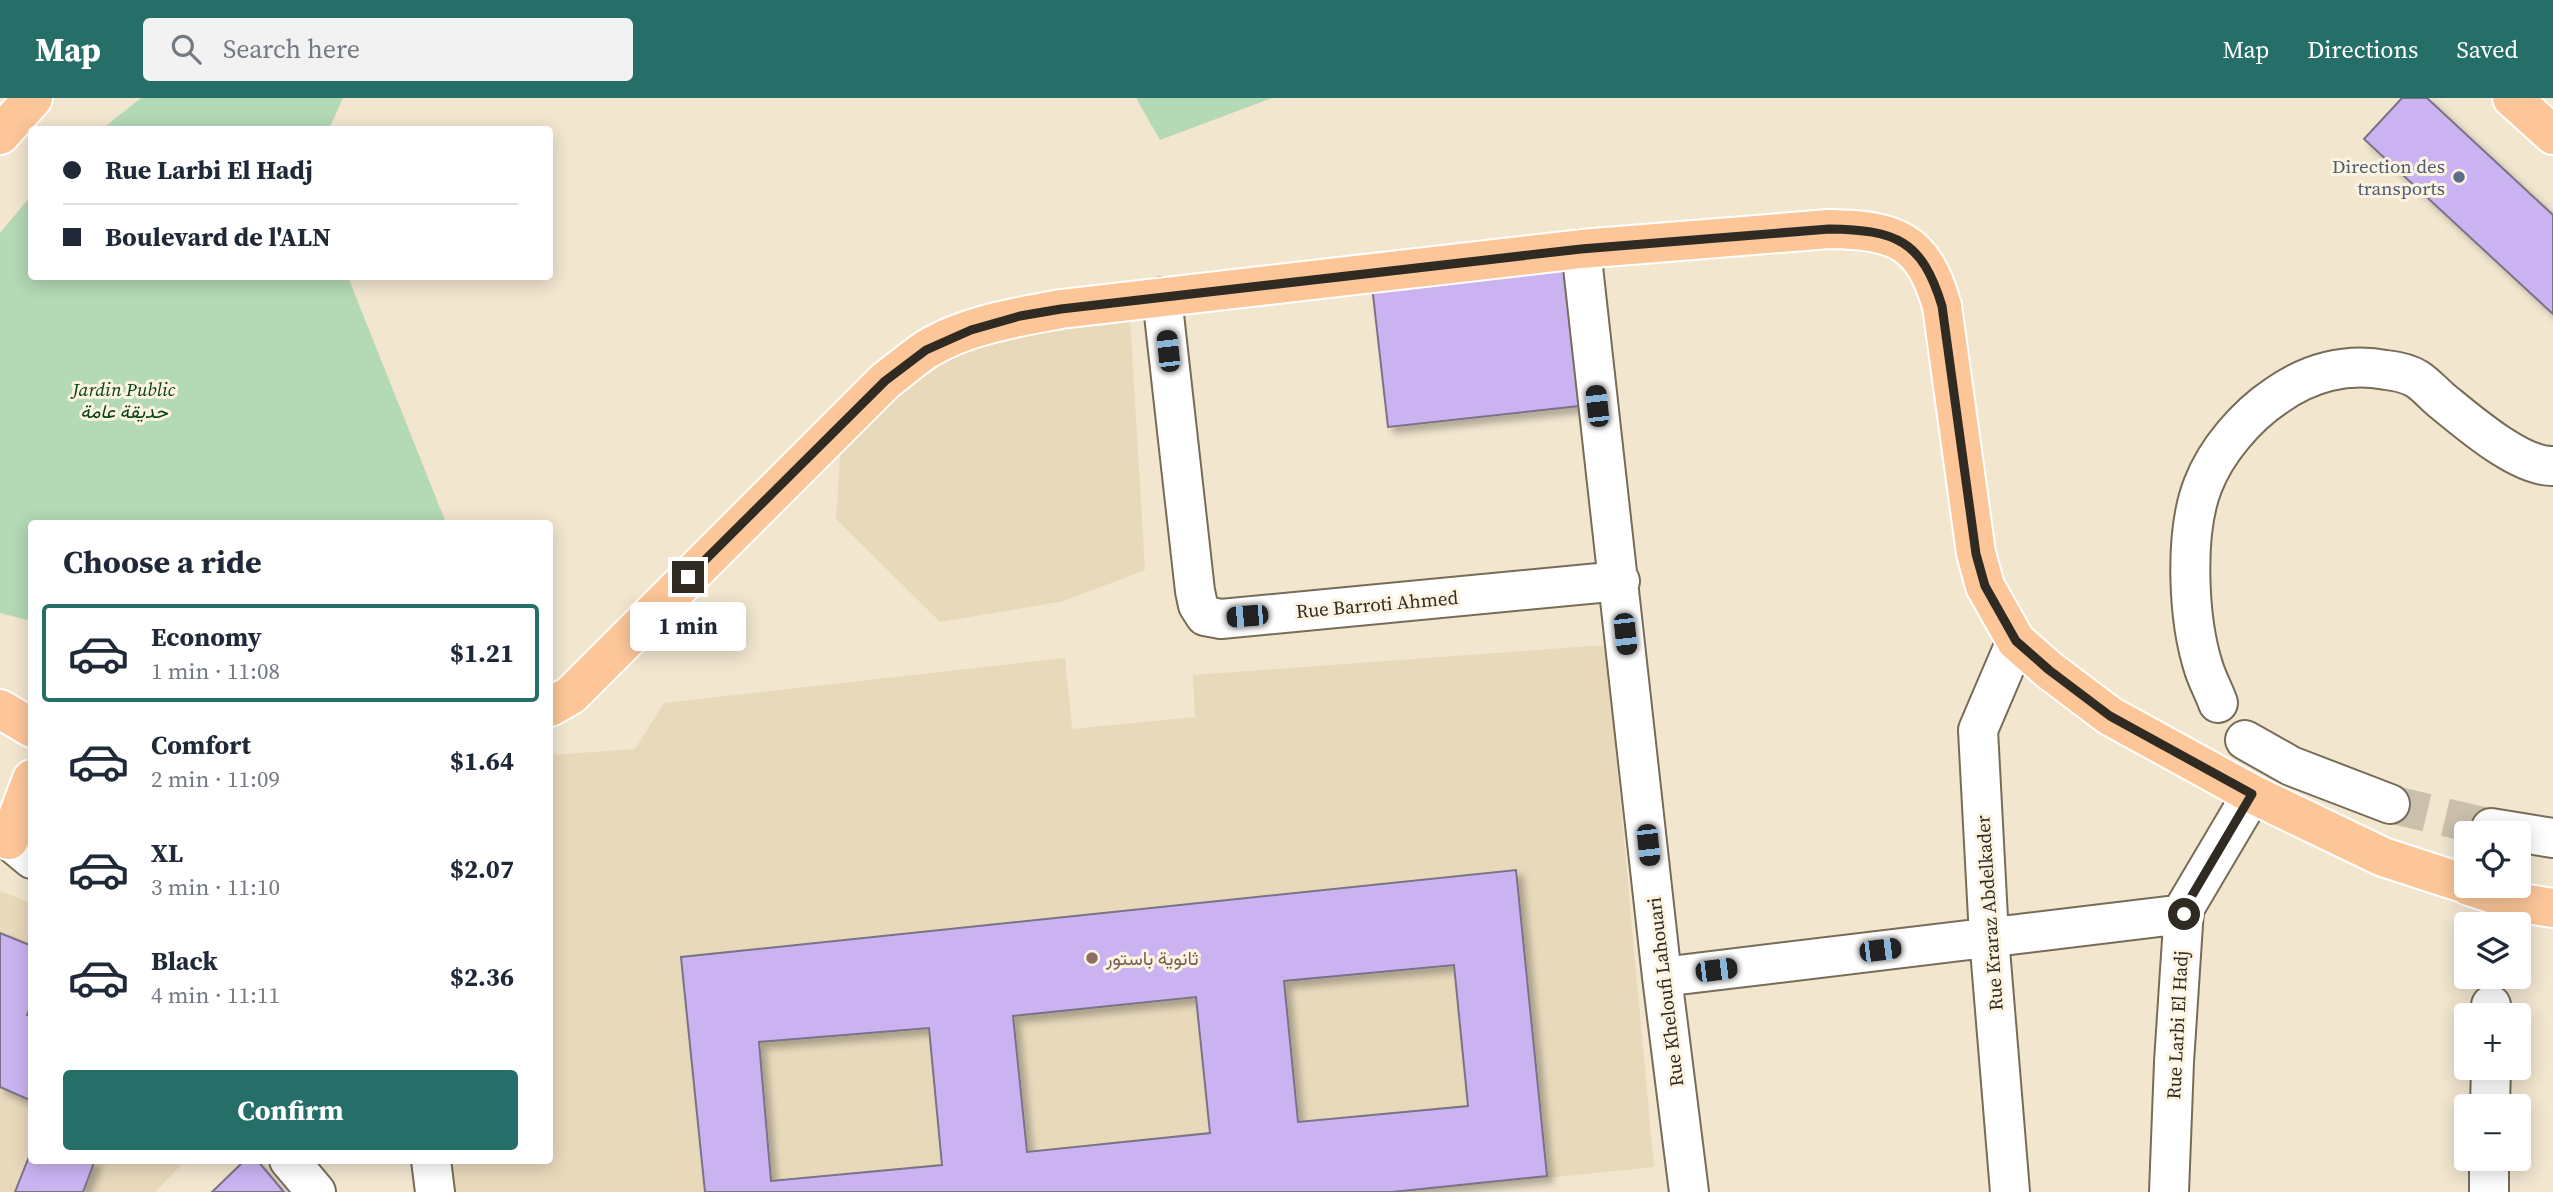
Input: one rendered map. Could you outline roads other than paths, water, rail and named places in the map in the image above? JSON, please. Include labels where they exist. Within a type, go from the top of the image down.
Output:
[{"type":"main road","points":[[0,135],[33,98]]},
{"type":"main road","points":[[2512,98],[2553,135]]},
{"type":"main road","points":[[553,705],[571,695],[885,381],[926,350],[971,330],[1020,316],[1581,249],[1829,229],[1861,230],[1891,237],[1916,251],[1934,279],[1942,306],[1976,554],[1985,586],[2016,641],[2110,716],[2252,794],[2383,857],[2454,881]]},
{"type":"main road","points":[[0,709],[28,726]]},
{"type":"main road","points":[[13,845],[28,793]]},
{"type":"main road","points":[[2508,898],[2553,908]]},
{"type":"street","name":"Rue Kheloufi Lahouari","points":[[1581,249],[1662,977],[1689,1192]]},
{"type":"street","name":"Rue Barroti Ahmed","points":[[1162,298],[1195,591],[1198,605],[1205,616],[1221,619],[1620,581]]},
{"type":"street","points":[[2218,703],[2204,669],[2192,606],[2192,548],[2196,518],[2203,486],[2216,459],[2262,405],[2289,386],[2322,372],[2352,368],[2385,369],[2415,378],[2509,451],[2544,467],[2553,467]]},
{"type":"street","name":"Rue Kraraz Abdelkader","points":[[2010,1192],[1989,937],[1978,730],[2016,641]]},
{"type":"street","points":[[2245,740],[2291,766],[2390,804]]},
{"type":"street","name":"Rue Larbi El Hadj","points":[[2169,1192],[2184,909],[2252,794]]},
{"type":"street","points":[[2531,834],[2553,838]]},
{"type":"street","points":[[1662,977],[2184,914]]},
{"type":"street","points":[[292,1164],[316,1192]]},
{"type":"street","points":[[432,1164],[435,1192]]},
{"type":"street","points":[[2489,1171],[2489,1192]]},
{"type":"tunnel","points":[[2390,804],[2462,821]]},
{"type":"place","name":"Direction des transports","points":[[2459,177]]},
{"type":"place","name":"ثانوية باستور","points":[[1092,958]]},
{"type":"park label","name":"Jardin Public حديقة عامة","points":[[124,400]]}]
